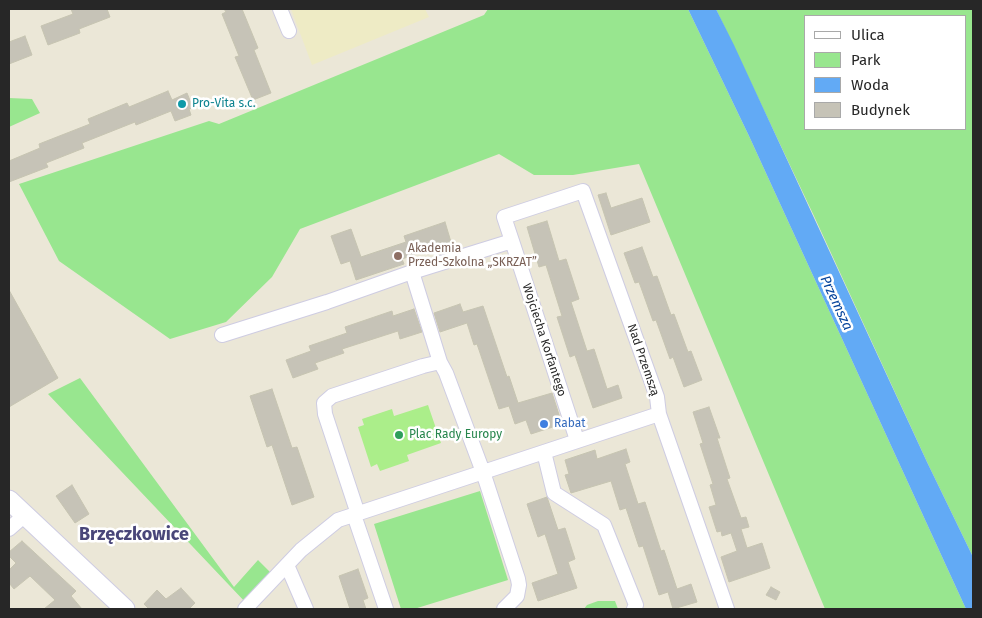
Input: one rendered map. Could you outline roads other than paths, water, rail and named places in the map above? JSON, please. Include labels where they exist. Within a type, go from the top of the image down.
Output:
[{"type":"main road","points":[[9,500],[125,609]]},
{"type":"street","points":[[280,9],[289,31]]},
{"type":"street","name":"Nad Przemszą","points":[[504,217],[583,191],[657,397],[659,414],[727,609]]},
{"type":"street","name":"Wojciecha Korfantego","points":[[504,217],[577,440]]},
{"type":"street","points":[[222,335],[512,241]]},
{"type":"street","points":[[412,272],[440,362],[446,373],[483,472],[518,579],[517,596],[504,609]]},
{"type":"street","points":[[386,609],[325,414],[324,403],[332,396],[440,362]]},
{"type":"street","points":[[245,609],[300,550],[334,524],[356,514],[659,414]]},
{"type":"street","points":[[544,452],[554,493],[604,525],[636,605],[634,609]]},
{"type":"street","points":[[9,529],[25,515]]},
{"type":"street","points":[[287,565],[306,609]]},
{"type":"water","name":"Przemsza","points":[[688,9],[716,9],[734,45],[973,557],[973,609],[966,609],[749,136]]},
{"type":"place","name":"Pro-Vita s.c.","points":[[182,104]]},
{"type":"place","name":"Akademia Przed-Szkolna „SKRZAT”","points":[[398,256]]},
{"type":"place","name":"Rabat","points":[[544,424]]},
{"type":"place","name":"Plac Rady Europy","points":[[399,435]]},
{"type":"district","name":"Brzęczkowice","points":[[134,535]]}]
